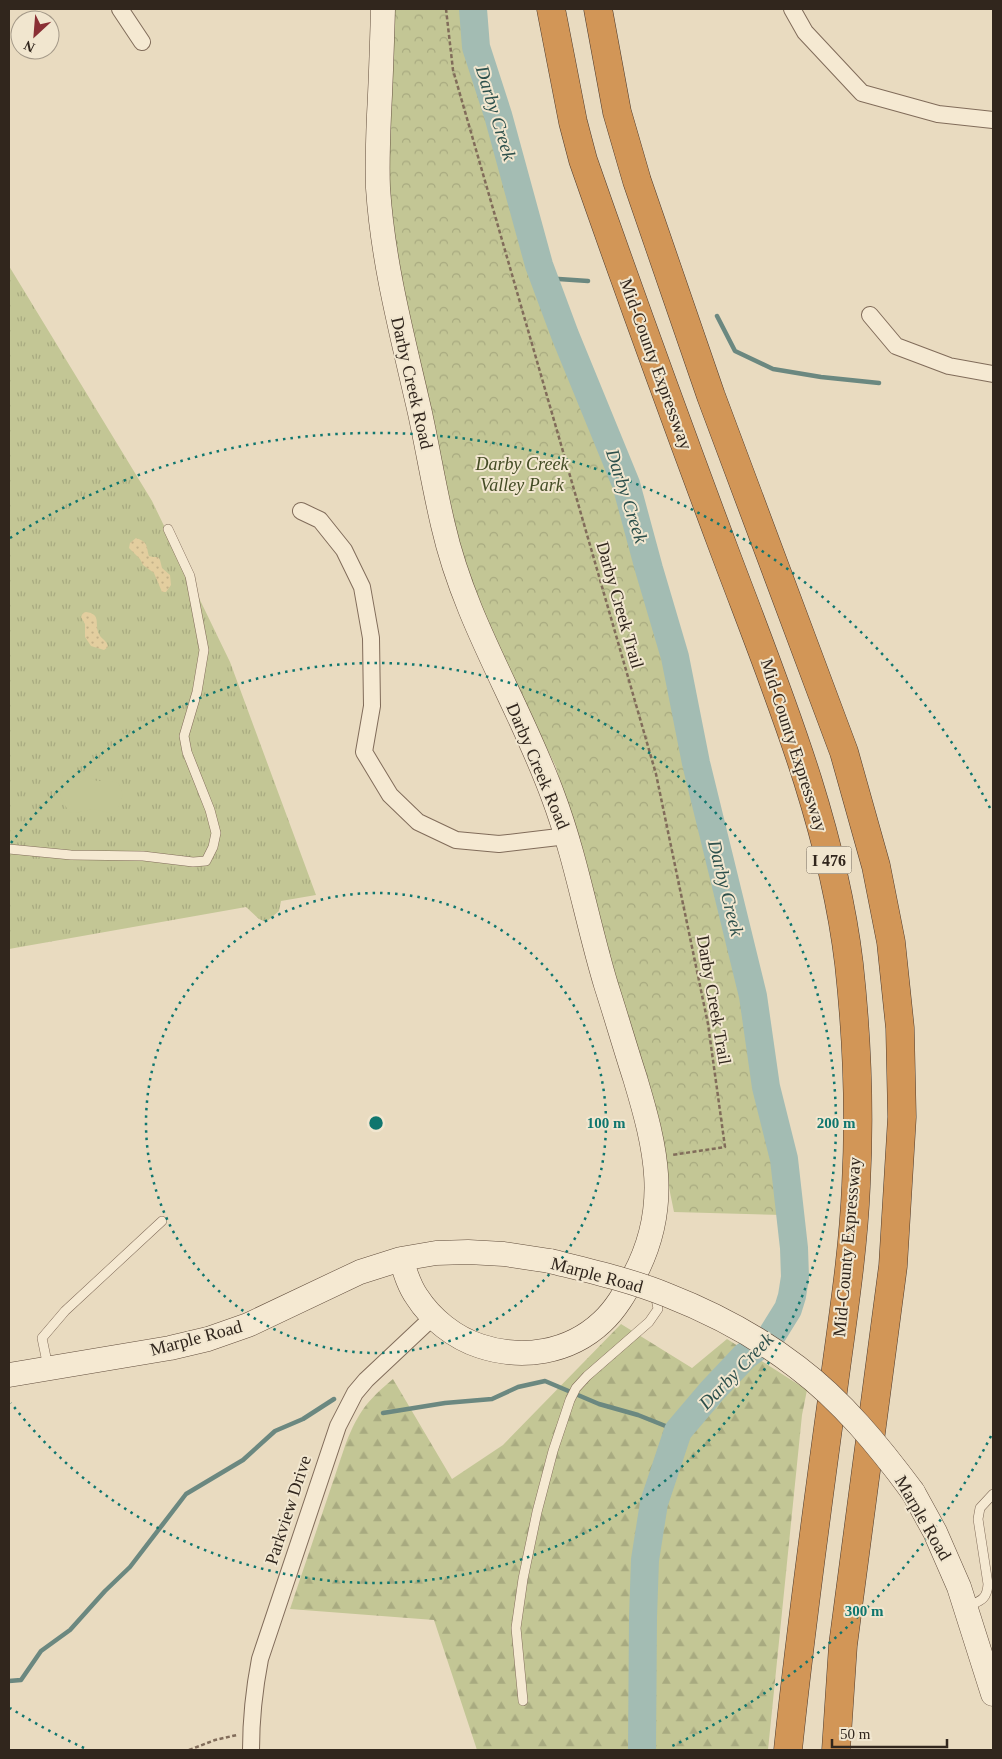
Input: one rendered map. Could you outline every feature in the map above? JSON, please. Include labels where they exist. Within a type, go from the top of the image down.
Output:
[{"type":"highway","name":"Mid-County Expressway","points":[[551,9],[573,122],[583,160],[672,409],[780,696],[810,788],[827,848],[848,961],[856,1061],[856,1186],[850,1253],[788,1750]]},
{"type":"highway","name":"I 476","points":[[598,9],[617,112],[637,181],[711,396],[844,752],[876,866],[891,942],[900,1028],[902,1117],[893,1266],[843,1645],[836,1750]]},
{"type":"street","points":[[120,9],[142,42]]},
{"type":"street","name":"Darby Creek Road","points":[[383,9],[378,149],[381,222],[392,297],[420,413],[443,525],[454,567],[476,625],[538,759],[553,794],[567,836],[600,963],[650,1126],[657,1183],[656,1206],[644,1271],[604,1320],[578,1340],[562,1347],[532,1353],[494,1350],[475,1345],[456,1336],[433,1317],[417,1297],[400,1259]]},
{"type":"street","points":[[792,9],[805,32],[862,93],[938,114],[993,120]]},
{"type":"street","points":[[870,315],[896,346],[949,366],[993,374]]},
{"type":"street","points":[[302,511],[320,520],[344,550],[362,587],[371,638],[372,706],[364,752],[390,795],[418,822],[456,840],[499,844],[567,836]]},
{"type":"street","name":"Marple Road","points":[[9,1375],[170,1348],[208,1339],[248,1325],[360,1272],[400,1259],[468,1252],[504,1254],[550,1261],[629,1282],[666,1294],[708,1313],[798,1367],[854,1420],[875,1443],[912,1492],[946,1556],[966,1608],[993,1694]]},
{"type":"street","name":"Parkview Drive","points":[[251,1742],[254,1689],[260,1659],[338,1426],[355,1393],[366,1380],[433,1317]]},
{"type":"lane","points":[[9,850],[70,855],[142,856],[193,862],[206,861],[213,847],[216,833],[210,810],[187,752],[184,736],[197,692],[204,650],[190,576],[168,529]]},
{"type":"lane","points":[[48,1369],[42,1338],[65,1311],[162,1221]]},
{"type":"lane","points":[[523,1701],[516,1628],[523,1579],[537,1512],[553,1451],[570,1400],[576,1388],[587,1376],[649,1322],[658,1309],[652,1284],[644,1271]]},
{"type":"lane","points":[[966,1608],[983,1599],[987,1593],[988,1584],[978,1519],[980,1508],[993,1494]]},
{"type":"path","name":"Darby Creek Trail","points":[[446,9],[453,70],[656,774],[708,1024],[725,1147],[655,1157]]},
{"type":"path","points":[[189,1750],[231,1736],[251,1742]]},
{"type":"green space","name":"Darby Creek Valley Park","points":[[387,9],[466,9],[469,47],[542,294],[602,440],[664,644],[752,1030],[783,1215],[674,1212],[652,1104],[556,767],[472,597],[437,489],[382,181]]},
{"type":"green space","points":[[9,266],[152,501],[230,662],[316,895],[281,901],[279,911],[266,922],[259,919],[246,907],[9,949]]},
{"type":"green space","points":[[74,771],[97,781],[112,781],[119,784],[123,795],[117,811],[113,814],[93,809],[76,813],[70,812],[62,800],[60,786],[63,776]]},
{"type":"green space","points":[[621,1324],[692,1368],[727,1339],[807,1390],[802,1415],[768,1750],[477,1750],[434,1620],[290,1609],[346,1443],[365,1407],[393,1379],[452,1479],[503,1445]]},
{"type":"sand","points":[[136,538],[145,543],[149,556],[158,557],[162,568],[170,575],[171,585],[166,592],[162,592],[154,573],[143,565],[129,548],[130,543]]},
{"type":"sand","points":[[86,612],[96,617],[99,634],[108,647],[104,650],[91,646],[85,637],[85,624],[81,617]]},
{"type":"waterway","name":"Darby Creek","points":[[473,9],[476,47],[498,115],[539,265],[565,335],[626,484],[675,657],[696,763],[753,996],[766,1087],[784,1159],[794,1248],[795,1277],[788,1309],[770,1338],[745,1356],[678,1431],[654,1503],[645,1560],[642,1750]]},
{"type":"waterway","points":[[544,278],[588,281]]},
{"type":"waterway","points":[[717,316],[735,351],[773,369],[821,377],[879,383]]},
{"type":"waterway","points":[[383,1413],[445,1403],[492,1399],[518,1387],[545,1381],[599,1404],[638,1415],[678,1431]]},
{"type":"waterway","points":[[9,1681],[21,1680],[41,1651],[70,1630],[105,1591],[130,1567],[186,1494],[243,1460],[275,1431],[303,1419],[334,1399]]}]
